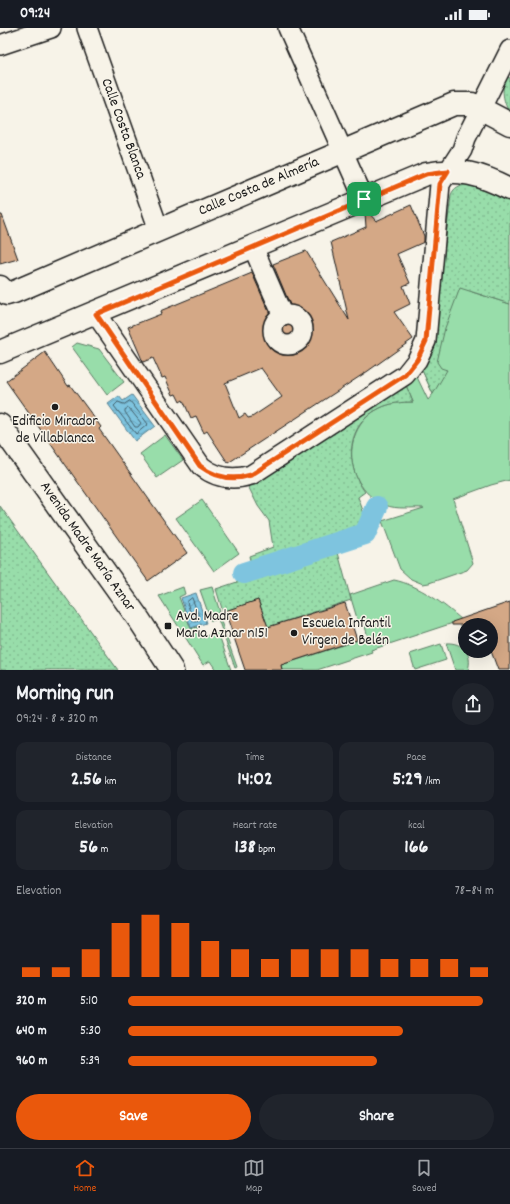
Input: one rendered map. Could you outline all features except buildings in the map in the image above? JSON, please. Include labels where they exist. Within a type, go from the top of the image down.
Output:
[{"type":"street","points":[[0,45],[51,28]]},
{"type":"street","name":"Calle Costa Blanca","points":[[87,28],[159,230]]},
{"type":"street","points":[[288,28],[364,199]]},
{"type":"street","points":[[96,314],[200,466],[213,475],[225,478],[251,475],[405,375],[417,360],[426,341],[440,184],[462,150],[466,138],[510,50]]},
{"type":"street","name":"Calle Costa de Almería","points":[[2,293],[159,230],[343,150],[454,104],[472,104],[510,124]]},
{"type":"street","points":[[0,352],[96,314],[253,246],[426,174],[448,171],[474,173],[510,189]]},
{"type":"street","points":[[253,246],[283,316]]},
{"type":"street","name":"Avenida Madre María Aznar","points":[[0,425],[140,621],[172,670]]},
{"type":"green space","points":[[508,77],[510,78],[510,114],[503,95],[505,81]]},
{"type":"green space","points":[[468,184],[510,196],[510,304],[460,288],[445,328],[437,362],[441,368],[447,370],[433,394],[421,368],[440,285],[451,195],[458,187]]},
{"type":"green space","points":[[447,214],[472,292],[510,304],[510,480],[491,485],[453,499],[473,563],[467,570],[423,584],[411,579],[400,569],[382,521],[424,508],[390,507],[371,497],[361,485],[355,472],[352,458],[353,443],[358,429],[367,417],[380,408],[388,405],[413,402],[405,383],[416,375],[428,400],[433,394],[421,368],[440,285]]},
{"type":"green space","points":[[77,343],[99,349],[124,382],[107,395],[72,347]]},
{"type":"green space","points":[[405,383],[413,402],[396,403],[380,408],[369,415],[360,424],[355,434],[352,446],[354,469],[358,481],[365,492],[358,497],[366,519],[361,529],[251,565],[249,556],[273,547],[269,521],[258,506],[248,486]]},
{"type":"green space","points":[[165,435],[183,460],[157,478],[140,454]]},
{"type":"green space","points":[[202,500],[239,553],[214,571],[176,518]]},
{"type":"green space","points":[[0,506],[118,670],[0,669]]},
{"type":"green space","points":[[337,549],[351,600],[268,627],[258,600],[223,612],[216,589]]},
{"type":"green space","points":[[394,580],[413,586],[431,596],[460,618],[458,618],[458,621],[371,650],[372,652],[317,670],[282,670],[281,665],[368,637],[364,623],[359,625],[350,595]]},
{"type":"green space","points":[[183,587],[185,594],[179,597],[191,629],[197,627],[201,638],[218,632],[231,670],[216,670],[210,661],[203,665],[159,596]]},
{"type":"green space","points":[[212,587],[220,612],[218,613],[237,667],[235,668],[218,619],[211,621],[200,590]]},
{"type":"green space","points":[[446,643],[458,645],[458,658],[469,658],[468,670],[455,670]]},
{"type":"green space","points":[[441,644],[446,660],[415,670],[410,654]]},
{"type":"water","points":[[132,395],[155,426],[135,441],[108,404],[119,396],[123,401]]},
{"type":"water","points":[[196,593],[206,623],[191,628],[181,598]]},
{"type":"waterway","points":[[244,573],[365,534],[377,507]]},
{"type":"place","name":"Edificio Mirador de Villablanca","points":[[55,407]]},
{"type":"place","name":"Avd. Madre Maria Aznar n151","points":[[168,626]]},
{"type":"place","name":"Escuela Infantil Virgen de Belén","points":[[294,633]]},
{"type":"route","points":[[448,171],[440,184],[426,341],[417,360],[405,375],[251,475],[233,479],[213,475],[200,466],[196,461],[96,314],[364,199],[426,174],[448,171]]}]
